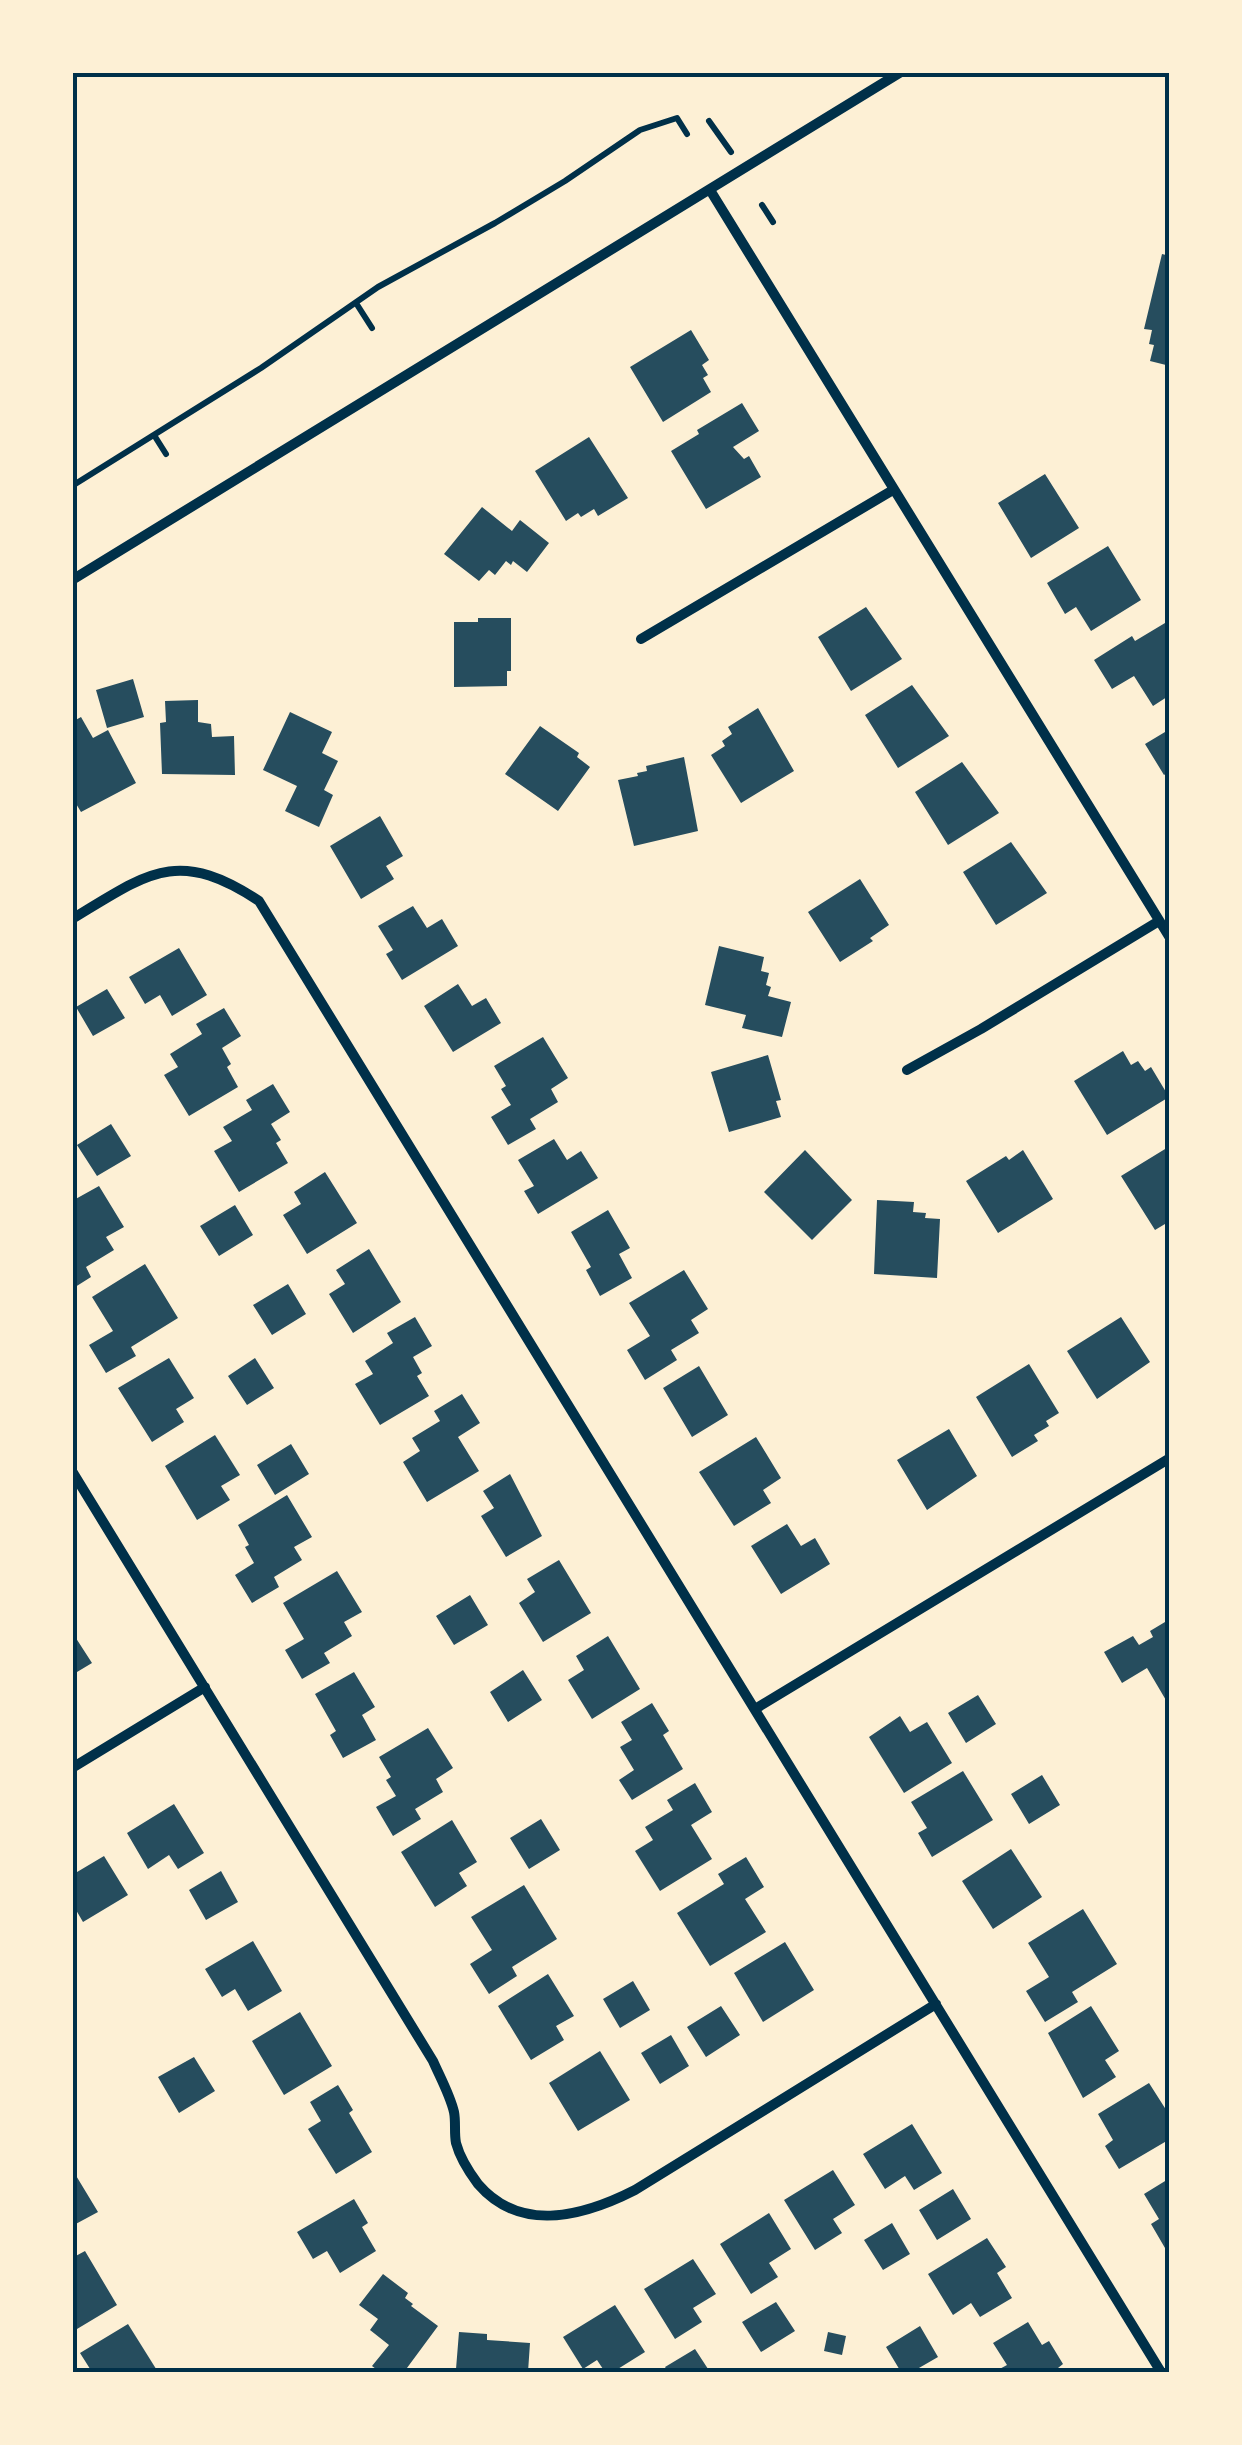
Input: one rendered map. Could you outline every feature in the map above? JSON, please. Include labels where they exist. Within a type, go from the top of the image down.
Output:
[{"type":"street","points":[[72,580],[901,72]]},
{"type":"street","points":[[710,190],[1170,938]]},
{"type":"street","points":[[641,639],[893,490]]},
{"type":"street","points":[[72,920],[130,884],[178,870],[211,874],[259,901],[1161,2372]]},
{"type":"street","points":[[907,1070],[1159,922]]},
{"type":"street","points":[[755,1709],[1170,1458]]},
{"type":"street","points":[[72,1471],[433,2061],[454,2111],[456,2142],[468,2171],[488,2194],[532,2216],[556,2217],[602,2207],[936,2004]]},
{"type":"street","points":[[72,1768],[205,1687]]},
{"type":"path","points":[[72,486],[261,368],[356,302],[566,181],[640,130],[676,118],[687,134]]},
{"type":"path","points":[[709,120],[732,153]]},
{"type":"path","points":[[762,204],[772,222]]},
{"type":"path","points":[[356,302],[372,328]]},
{"type":"path","points":[[154,435],[166,454]]},
{"type":"building","points":[[1162,254],[1170,256],[1170,366],[1150,361],[1152,330],[1144,329]]},
{"type":"building","points":[[691,330],[709,360],[702,365],[708,375],[703,378],[711,392],[663,422],[630,367]]},
{"type":"building","points":[[742,403],[759,431],[733,447],[744,459],[749,456],[761,477],[706,509],[671,451]]},
{"type":"building","points":[[589,437],[628,498],[598,516],[594,509],[566,521],[535,471]]},
{"type":"building","points":[[1045,474],[1079,528],[1031,558],[998,503]]},
{"type":"building","points":[[482,507],[512,531],[520,520],[549,543],[527,572],[513,561],[511,565],[506,561],[495,575],[489,570],[479,581],[444,554]]},
{"type":"building","points":[[1108,546],[1141,600],[1091,631],[1076,607],[1065,614],[1047,583]]},
{"type":"building","points":[[866,607],[902,659],[851,691],[818,637]]},
{"type":"building","points":[[478,618],[511,618],[511,671],[507,671],[507,686],[454,687],[454,622],[478,622]]},
{"type":"building","points":[[1170,620],[1170,695],[1153,706],[1134,676],[1112,689],[1094,660],[1132,636],[1135,641]]},
{"type":"building","points":[[133,679],[144,717],[107,728],[96,690]]},
{"type":"building","points":[[912,685],[949,736],[898,768],[865,715]]},
{"type":"building","points":[[198,700],[198,722],[211,724],[212,737],[234,736],[235,775],[162,774],[160,723],[166,722],[165,701]]},
{"type":"building","points":[[758,708],[794,771],[741,803],[711,755],[725,746],[722,741],[732,734],[728,727]]},
{"type":"building","points":[[290,712],[332,732],[322,753],[338,761],[324,790],[333,795],[319,827],[285,811],[297,786],[263,770]]},
{"type":"building","points":[[81,717],[93,738],[108,730],[136,783],[81,812],[72,797],[72,722]]},
{"type":"building","points":[[540,726],[579,753],[577,757],[590,767],[558,811],[505,774]]},
{"type":"building","points":[[1170,729],[1170,771],[1164,775],[1145,744]]},
{"type":"building","points":[[684,757],[698,831],[634,846],[618,780],[638,776],[637,773],[647,771],[646,766]]},
{"type":"building","points":[[962,762],[999,813],[948,845],[915,792]]},
{"type":"building","points":[[380,816],[403,856],[386,866],[394,879],[361,899],[330,846]]},
{"type":"building","points":[[1011,842],[1047,893],[996,925],[963,872]]},
{"type":"building","points":[[860,879],[889,925],[870,938],[873,941],[840,962],[808,912]]},
{"type":"building","points":[[413,906],[427,928],[442,919],[458,946],[402,980],[386,954],[393,950],[378,926]]},
{"type":"building","points":[[719,946],[764,957],[761,971],[769,973],[768,996],[791,1002],[782,1037],[742,1028],[746,1015],[705,1005]]},
{"type":"building","points":[[179,948],[207,995],[172,1016],[160,995],[145,1004],[129,977]]},
{"type":"building","points":[[458,984],[472,1006],[486,998],[501,1023],[453,1052],[424,1006]]},
{"type":"building","points":[[107,989],[125,1018],[93,1036],[76,1007]]},
{"type":"building","points":[[224,1008],[241,1036],[222,1048],[238,1087],[189,1116],[164,1075],[178,1067],[170,1054],[202,1034],[196,1024]]},
{"type":"building","points":[[543,1037],[568,1078],[551,1089],[558,1102],[530,1119],[536,1129],[508,1145],[491,1117],[511,1105],[501,1089],[506,1086],[494,1066]]},
{"type":"building","points":[[1123,1051],[1131,1065],[1138,1061],[1145,1071],[1151,1067],[1169,1097],[1107,1135],[1074,1081]]},
{"type":"building","points":[[768,1055],[781,1100],[776,1101],[781,1117],[729,1132],[711,1072]]},
{"type":"building","points":[[273,1084],[290,1112],[271,1124],[281,1140],[276,1143],[288,1163],[239,1192],[214,1151],[232,1141],[223,1127],[252,1110],[246,1100]]},
{"type":"building","points":[[111,1124],[131,1156],[97,1176],[77,1145]]},
{"type":"building","points":[[554,1139],[567,1160],[581,1151],[598,1178],[538,1214],[524,1191],[534,1186],[518,1160]]},
{"type":"building","points":[[1170,1146],[1170,1221],[1155,1230],[1121,1176]]},
{"type":"building","points":[[805,1150],[852,1200],[812,1240],[764,1192]]},
{"type":"building","points":[[1023,1150],[1053,1199],[998,1233],[966,1181]]},
{"type":"building","points":[[325,1172],[357,1223],[307,1254],[283,1215],[301,1204],[294,1192]]},
{"type":"building","points":[[99,1186],[124,1227],[106,1237],[114,1250],[86,1267],[91,1277],[72,1289],[72,1201]]},
{"type":"building","points":[[877,1200],[914,1202],[913,1212],[940,1219],[937,1278],[874,1274]]},
{"type":"building","points":[[235,1205],[253,1235],[219,1256],[200,1226]]},
{"type":"building","points":[[608,1210],[630,1248],[619,1254],[632,1278],[600,1296],[586,1270],[591,1267],[571,1232]]},
{"type":"building","points":[[369,1249],[401,1302],[353,1333],[329,1294],[345,1284],[336,1270]]},
{"type":"building","points":[[145,1264],[178,1318],[131,1347],[136,1356],[106,1373],[89,1345],[113,1331],[92,1297]]},
{"type":"building","points":[[684,1270],[708,1309],[691,1320],[699,1333],[671,1350],[677,1360],[645,1380],[627,1350],[650,1336],[629,1303]]},
{"type":"building","points":[[288,1284],[306,1314],[272,1335],[253,1305]]},
{"type":"building","points":[[415,1317],[432,1346],[413,1357],[422,1373],[417,1376],[429,1396],[380,1425],[355,1384],[373,1374],[365,1361],[393,1343],[387,1333]]},
{"type":"building","points":[[1121,1317],[1150,1362],[1097,1399],[1067,1351]]},
{"type":"building","points":[[169,1358],[194,1398],[176,1409],[184,1422],[152,1442],[118,1388]]},
{"type":"building","points":[[255,1358],[274,1388],[247,1405],[228,1376]]},
{"type":"building","points":[[1029,1364],[1059,1413],[1046,1421],[1049,1426],[1034,1435],[1038,1441],[1012,1457],[976,1397]]},
{"type":"building","points":[[699,1366],[728,1415],[692,1437],[663,1388]]},
{"type":"building","points":[[462,1394],[480,1423],[458,1437],[479,1471],[427,1502],[403,1462],[420,1451],[412,1438],[440,1421],[434,1411]]},
{"type":"building","points":[[949,1429],[977,1476],[927,1510],[897,1460]]},
{"type":"building","points":[[215,1435],[240,1475],[221,1486],[230,1500],[197,1520],[165,1466]]},
{"type":"building","points":[[756,1437],[781,1478],[763,1490],[771,1503],[734,1526],[699,1472]]},
{"type":"building","points":[[291,1444],[309,1474],[275,1495],[257,1465]]},
{"type":"building","points":[[510,1474],[542,1536],[506,1557],[481,1516],[494,1508],[483,1491]]},
{"type":"building","points":[[287,1495],[312,1537],[294,1547],[302,1560],[274,1577],[279,1587],[252,1603],[235,1575],[254,1563],[238,1525]]},
{"type":"building","points":[[787,1524],[801,1546],[815,1538],[830,1564],[781,1594],[751,1546]]},
{"type":"building","points":[[559,1560],[591,1613],[543,1642],[519,1603],[535,1592],[527,1579]]},
{"type":"building","points":[[337,1571],[362,1612],[344,1622],[352,1636],[324,1653],[330,1663],[302,1679],[285,1650],[304,1639],[283,1603]]},
{"type":"building","points":[[470,1595],[488,1625],[454,1645],[436,1616]]},
{"type":"building","points":[[1165,1622],[1170,1626],[1170,1707],[1147,1668],[1122,1683],[1104,1652],[1133,1636],[1139,1645],[1153,1637],[1150,1631]]},
{"type":"building","points":[[72,1632],[92,1663],[72,1675]]},
{"type":"building","points":[[608,1636],[640,1689],[592,1719],[568,1680],[584,1670],[576,1656]]},
{"type":"building","points":[[523,1670],[542,1700],[508,1722],[490,1692]]},
{"type":"building","points":[[354,1672],[375,1707],[362,1715],[376,1740],[343,1758],[330,1735],[336,1731],[315,1694]]},
{"type":"building","points":[[978,1695],[996,1724],[966,1743],[948,1713]]},
{"type":"building","points":[[652,1703],[669,1731],[663,1735],[683,1769],[632,1800],[619,1780],[634,1770],[620,1747],[632,1740],[621,1722]]},
{"type":"building","points":[[900,1716],[910,1732],[927,1722],[952,1763],[904,1793],[869,1737]]},
{"type":"building","points":[[428,1728],[453,1768],[436,1779],[443,1792],[415,1809],[421,1819],[393,1836],[376,1807],[396,1796],[386,1780],[391,1777],[379,1757]]},
{"type":"building","points":[[963,1771],[993,1820],[932,1857],[918,1833],[927,1828],[911,1802]]},
{"type":"building","points":[[1042,1775],[1060,1805],[1029,1824],[1011,1794]]},
{"type":"building","points":[[695,1783],[712,1812],[691,1825],[712,1859],[660,1891],[635,1851],[653,1840],[645,1827],[673,1810],[667,1800]]},
{"type":"building","points":[[174,1804],[204,1853],[178,1869],[169,1855],[148,1869],[127,1833]]},
{"type":"building","points":[[541,1819],[560,1850],[529,1869],[510,1838]]},
{"type":"building","points":[[452,1820],[477,1862],[459,1873],[467,1886],[435,1907],[401,1852]]},
{"type":"building","points":[[1011,1849],[1042,1897],[993,1929],[962,1881]]},
{"type":"building","points":[[104,1856],[128,1895],[83,1922],[76,1910],[72,1912],[72,1875]]},
{"type":"building","points":[[746,1857],[764,1887],[745,1899],[766,1932],[710,1966],[677,1913],[724,1884],[718,1874]]},
{"type":"building","points":[[221,1871],[238,1902],[206,1920],[189,1890]]},
{"type":"building","points":[[524,1885],[557,1939],[512,1967],[517,1976],[489,1994],[470,1964],[492,1950],[471,1917]]},
{"type":"building","points":[[1083,1909],[1117,1964],[1072,1992],[1078,2002],[1045,2022],[1026,1991],[1049,1977],[1028,1943]]},
{"type":"building","points":[[253,1941],[282,1991],[248,2011],[235,1989],[222,1997],[205,1969]]},
{"type":"building","points":[[785,1942],[814,1990],[763,2022],[734,1973]]},
{"type":"building","points":[[548,1974],[574,2016],[556,2026],[564,2040],[531,2060],[498,2006]]},
{"type":"building","points":[[633,1981],[650,2010],[620,2028],[603,1999]]},
{"type":"building","points":[[721,2006],[740,2035],[706,2057],[687,2027]]},
{"type":"building","points":[[1091,2006],[1119,2051],[1105,2060],[1116,2077],[1083,2098],[1048,2033]]},
{"type":"building","points":[[300,2012],[332,2066],[284,2095],[252,2041]]},
{"type":"building","points":[[671,2035],[689,2066],[660,2084],[641,2053]]},
{"type":"building","points":[[600,2051],[630,2100],[578,2131],[549,2083]]},
{"type":"building","points":[[194,2057],[215,2091],[179,2113],[158,2077]]},
{"type":"building","points":[[1149,2083],[1170,2116],[1170,2139],[1119,2169],[1105,2146],[1113,2140],[1098,2114]]},
{"type":"building","points":[[338,2085],[372,2152],[336,2174],[308,2129],[321,2121],[310,2102]]},
{"type":"building","points":[[912,2124],[942,2173],[914,2190],[905,2176],[885,2189],[863,2154]]},
{"type":"building","points":[[72,2169],[98,2212],[72,2226]]},
{"type":"building","points":[[833,2170],[855,2205],[833,2219],[842,2233],[815,2250],[784,2200]]},
{"type":"building","points":[[1170,2178],[1170,2245],[1165,2248],[1151,2224],[1159,2219],[1144,2194]]},
{"type":"building","points":[[953,2189],[971,2219],[937,2240],[919,2210]]},
{"type":"building","points":[[354,2199],[368,2223],[362,2227],[376,2251],[340,2273],[327,2251],[313,2259],[297,2232]]},
{"type":"building","points":[[769,2213],[791,2249],[769,2263],[778,2277],[751,2294],[720,2244]]},
{"type":"building","points":[[892,2223],[910,2254],[883,2270],[864,2240]]},
{"type":"building","points":[[987,2238],[1006,2267],[997,2273],[1012,2298],[980,2317],[971,2303],[953,2315],[928,2274]]},
{"type":"building","points":[[85,2251],[117,2305],[72,2332],[72,2258]]},
{"type":"building","points":[[693,2259],[716,2294],[693,2308],[702,2322],[675,2339],[644,2289]]},
{"type":"building","points":[[383,2274],[408,2293],[405,2298],[411,2306],[438,2326],[404,2372],[380,2372],[372,2366],[389,2345],[370,2330],[378,2319],[359,2305]]},
{"type":"building","points":[[776,2302],[795,2331],[761,2352],[742,2322]]},
{"type":"building","points":[[615,2305],[645,2352],[613,2372],[605,2372],[597,2360],[583,2369],[563,2337]]},
{"type":"building","points":[[1028,2322],[1042,2345],[1049,2341],[1063,2364],[1053,2372],[994,2372],[1007,2365],[993,2343]]},
{"type":"building","points":[[128,2324],[158,2372],[92,2372],[80,2353]]},
{"type":"building","points":[[920,2326],[938,2357],[912,2372],[901,2372],[886,2347]]},
{"type":"building","points":[[459,2332],[487,2334],[487,2340],[530,2343],[528,2372],[456,2369]]},
{"type":"building","points":[[828,2332],[846,2336],[842,2355],[824,2351]]},
{"type":"building","points":[[695,2349],[710,2372],[668,2372],[665,2367]]}]
